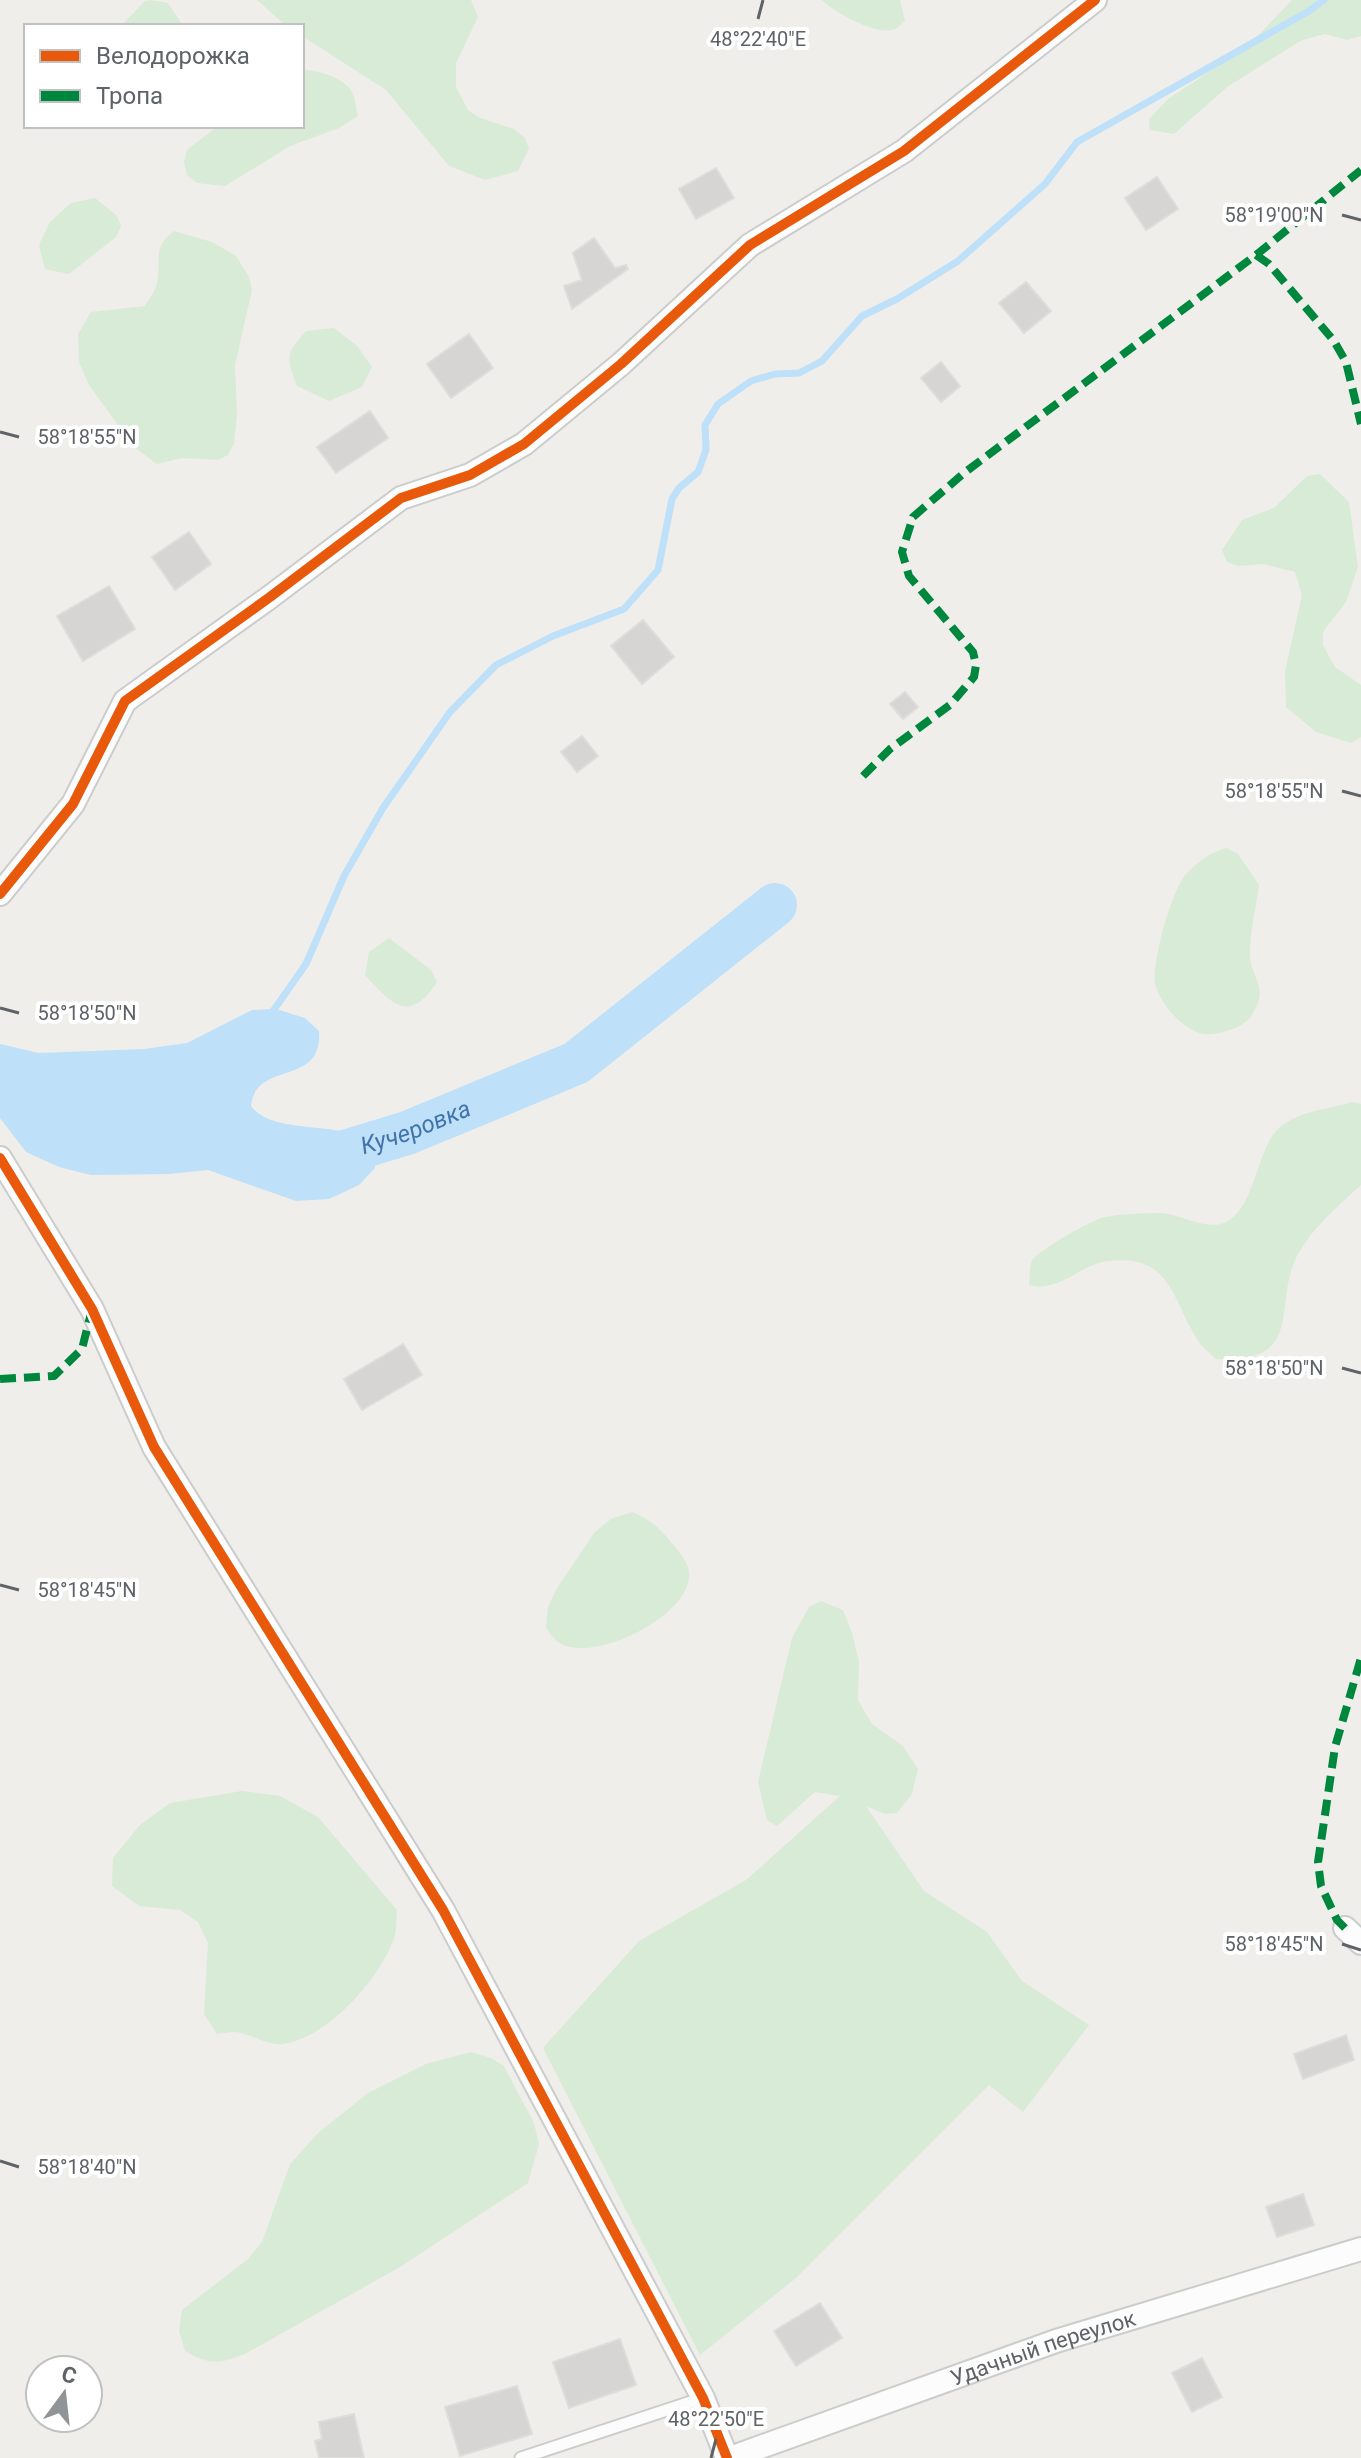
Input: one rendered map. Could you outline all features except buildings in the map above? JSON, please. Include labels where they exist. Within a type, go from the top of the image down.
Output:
[{"type":"street","points":[[0,894],[73,804],[125,701],[401,498],[470,475],[524,444],[621,364],[750,245],[904,151],[1095,0]]},
{"type":"street","points":[[0,1158],[92,1309],[154,1447],[443,1910],[703,2398],[728,2458]]},
{"type":"street","name":"Удачный переулок","points":[[728,2458],[1056,2341],[1361,2249]]},
{"type":"lane","points":[[521,2458],[703,2398]]},
{"type":"green space","points":[[257,0],[471,0],[478,17],[456,63],[456,87],[468,110],[478,117],[514,129],[525,138],[529,149],[518,171],[485,180],[449,166],[386,90],[304,37],[304,24],[284,24]]},
{"type":"green space","points":[[822,0],[900,0],[905,20],[895,29],[878,30],[846,17]]},
{"type":"green space","points":[[1292,0],[1361,0],[1361,36],[1347,40],[1325,34],[1302,40],[1227,87],[1174,134],[1150,130],[1149,119],[1168,99],[1247,47]]},
{"type":"green space","points":[[145,1],[168,3],[182,24],[123,24]]},
{"type":"green space","points":[[304,69],[328,75],[351,90],[358,116],[339,128],[290,146],[225,186],[197,183],[187,175],[184,162],[187,150],[215,128],[304,128]]},
{"type":"green space","points":[[95,198],[117,216],[121,226],[116,237],[69,274],[45,269],[39,245],[50,222],[71,203]]},
{"type":"green space","points":[[174,231],[212,242],[236,256],[249,277],[252,290],[235,365],[237,415],[234,443],[228,455],[218,460],[182,458],[157,464],[134,447],[89,385],[79,362],[78,334],[91,312],[145,306],[157,283],[162,243]]},
{"type":"green space","points":[[334,328],[357,346],[372,367],[362,387],[329,401],[297,386],[289,362],[294,345],[306,331]]},
{"type":"green space","points":[[1320,474],[1349,502],[1358,567],[1346,602],[1323,632],[1323,645],[1335,667],[1361,685],[1361,737],[1351,743],[1316,732],[1286,707],[1285,671],[1302,595],[1295,572],[1263,564],[1238,566],[1227,562],[1222,550],[1242,520],[1274,508],[1307,476]]},
{"type":"green space","points":[[1227,848],[1238,854],[1259,885],[1250,958],[1260,994],[1255,1011],[1244,1023],[1227,1031],[1203,1034],[1180,1021],[1161,999],[1155,973],[1164,926],[1181,881],[1201,861]]},
{"type":"green space","points":[[389,938],[431,970],[437,982],[418,1003],[401,1006],[365,975],[369,952]]},
{"type":"green space","points":[[1352,1102],[1361,1104],[1361,1185],[1319,1225],[1298,1254],[1290,1273],[1281,1327],[1275,1341],[1264,1352],[1245,1358],[1216,1359],[1199,1342],[1167,1283],[1158,1272],[1146,1265],[1108,1261],[1088,1267],[1060,1282],[1029,1285],[1031,1263],[1036,1256],[1089,1223],[1105,1217],[1160,1213],[1207,1225],[1228,1221],[1246,1200],[1264,1152],[1279,1128],[1305,1114]]},
{"type":"green space","points":[[632,1512],[657,1527],[682,1555],[689,1572],[686,1588],[675,1604],[658,1619],[615,1642],[573,1648],[558,1642],[546,1628],[548,1607],[557,1588],[595,1532],[611,1519]]},
{"type":"green space","points":[[821,1601],[843,1610],[852,1633],[859,1662],[858,1700],[872,1724],[903,1746],[918,1769],[912,1794],[897,1813],[885,1814],[866,1806],[924,1891],[987,1932],[1022,1981],[1089,2025],[1023,2112],[989,2085],[796,2278],[700,2355],[543,2048],[639,1941],[746,1880],[840,1796],[815,1792],[777,1826],[767,1820],[758,1782],[792,1638],[809,1607]]},
{"type":"green space","points":[[242,1791],[280,1796],[318,1817],[397,1910],[395,1935],[389,1951],[366,1986],[335,2018],[318,2030],[283,2044],[241,2033],[217,2034],[204,2014],[208,1943],[198,1922],[180,1910],[139,1906],[112,1886],[113,1858],[140,1825],[170,1803]]},
{"type":"green space","points":[[471,2052],[504,2066],[534,2123],[539,2144],[528,2183],[400,2267],[245,2354],[214,2362],[185,2351],[179,2331],[182,2310],[248,2259],[262,2242],[290,2164],[318,2133],[368,2093],[426,2064]]},
{"type":"water","points":[[276,1009],[305,1018],[319,1031],[317,1049],[311,1060],[301,1067],[264,1082],[251,1106],[261,1116],[276,1122],[359,1136],[372,1146],[374,1152],[375,1168],[359,1185],[329,1199],[296,1201],[208,1170],[91,1175],[59,1167],[26,1152],[0,1118],[0,1044],[39,1053],[144,1049],[187,1043],[252,1010]]},
{"type":"waterway","points":[[271,1014],[306,964],[344,876],[383,808],[450,712],[496,665],[553,636],[624,609],[658,570],[672,499],[679,488],[698,472],[706,450],[705,425],[718,404],[751,381],[775,374],[799,373],[822,361],[862,316],[897,299],[958,261],[1045,184],[1077,142],[1324,0]]},
{"type":"waterway","name":"Кучеровка","points":[[315,1161],[407,1133],[576,1063],[775,905]]},
{"type":"marked path","points":[[863,776],[890,749],[950,705],[974,677],[976,665],[973,652],[909,576],[902,552],[913,517],[964,473],[1256,255],[1361,170]]},
{"type":"marked path","points":[[1256,255],[1269,264],[1334,341],[1346,362],[1361,424]]},
{"type":"marked path","points":[[0,1379],[54,1376],[82,1349],[92,1309]]},
{"type":"marked path","points":[[1345,1928],[1337,1920],[1321,1886],[1318,1862],[1335,1747],[1361,1658]]},
{"type":"cycle path","points":[[0,894],[73,804],[125,701],[401,498],[470,475],[524,444],[621,364],[750,245],[904,151],[1095,0]]},
{"type":"cycle path","points":[[0,1158],[92,1309],[154,1447],[443,1910],[703,2398],[727,2458]]}]
